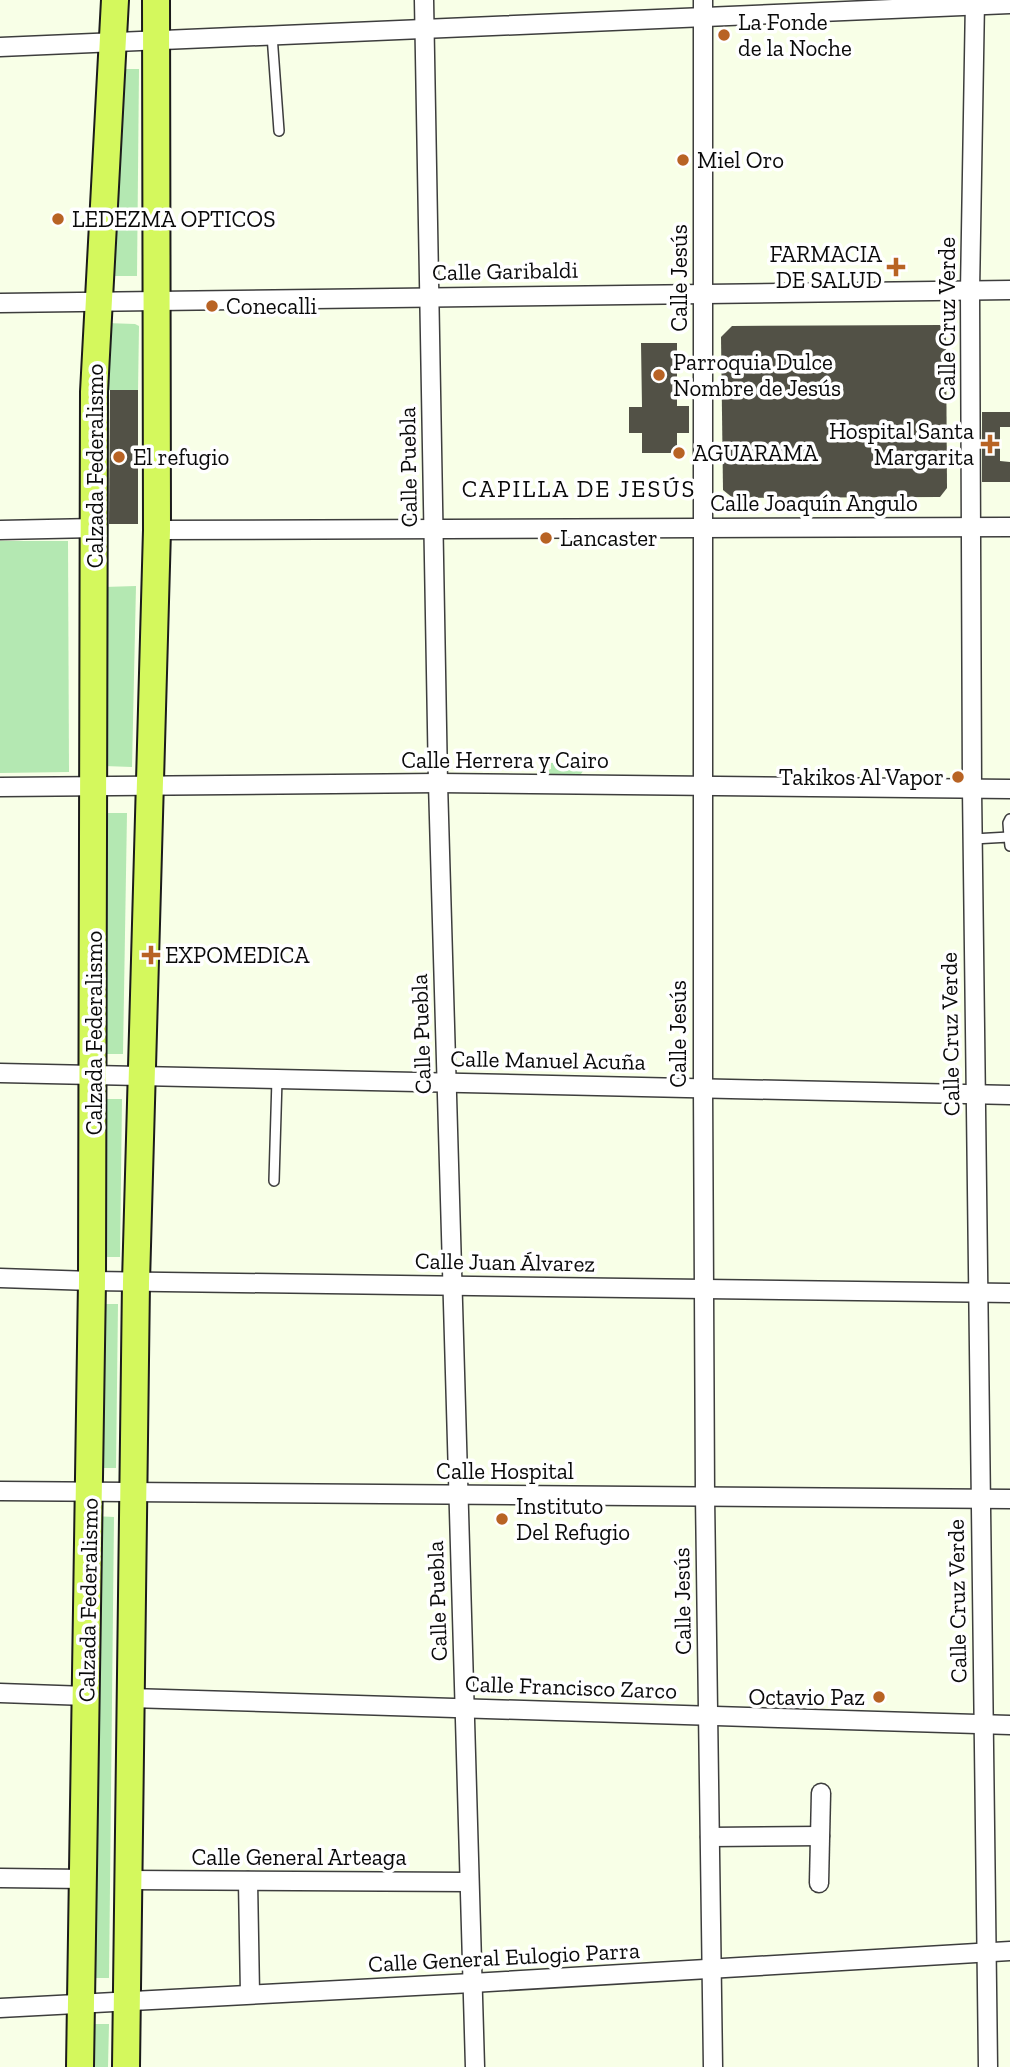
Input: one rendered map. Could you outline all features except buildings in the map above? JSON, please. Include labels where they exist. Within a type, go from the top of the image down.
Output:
[{"type":"main road","name":"Calzada Federalismo","points":[[80,2067],[85,1878],[92,1281],[94,392],[115,0]]},
{"type":"main road","name":"Calzada Federalismo","points":[[127,2067],[136,1282],[144,1076],[157,530],[156,0]]},
{"type":"street","name":"Calle Puebla","points":[[425,0],[438,783],[475,2067]]},
{"type":"street","name":"Calle Cruz Verde","points":[[975,3],[971,291],[972,789],[988,2067]]},
{"type":"street","points":[[0,47],[425,29],[703,9],[1010,4]]},
{"type":"street","name":"Calle Jesús","points":[[703,9],[703,1088],[705,1496],[713,2067]]},
{"type":"street","name":"Calle Garibaldi","points":[[0,303],[1010,290]]},
{"type":"street","name":"Calle Joaquín Angulo","points":[[157,530],[1010,527]]},
{"type":"street","points":[[0,530],[95,528]]},
{"type":"street","name":"Calle Herrera y Cairo","points":[[0,787],[438,783],[1010,789]]},
{"type":"street","name":"Calle Manuel Acuña","points":[[0,1073],[1010,1095]]},
{"type":"street","name":"Calle Juan Álvarez","points":[[0,1278],[1010,1293]]},
{"type":"street","name":"Calle Hospital","points":[[0,1491],[1010,1499]]},
{"type":"street","points":[[0,1693],[87,1696]]},
{"type":"street","name":"Calle Francisco Zarco","points":[[130,1698],[1010,1725]]},
{"type":"street","points":[[819,1883],[821,1793]]},
{"type":"street","points":[[710,1837],[820,1836]]},
{"type":"street","points":[[0,1878],[85,1878]]},
{"type":"street","name":"Calle General Arteaga","points":[[129,1880],[469,1882]]},
{"type":"street","points":[[248,1881],[250,1994]]},
{"type":"street","name":"Calle General Eulogio Parra","points":[[0,2008],[712,1970],[1010,1951]]},
{"type":"lane","points":[[272,36],[279,131]]},
{"type":"lane","points":[[973,839],[1009,841],[1010,819]]},
{"type":"lane","points":[[274,1181],[277,1079]]},
{"type":"green space","points":[[118,69],[139,69],[137,276],[104,276]]},
{"type":"green space","points":[[106,323],[139,326],[138,390],[101,390]]},
{"type":"green space","points":[[0,541],[68,541],[69,772],[0,773]]},
{"type":"green space","points":[[136,586],[132,767],[104,766],[104,587]]},
{"type":"green space","points":[[551,763],[577,763],[578,770],[583,771],[579,777],[552,778],[548,770],[551,769]]},
{"type":"green space","points":[[104,813],[127,813],[123,1054],[100,1054]]},
{"type":"green space","points":[[101,1099],[122,1099],[120,1257],[99,1257]]},
{"type":"green space","points":[[97,1304],[118,1304],[116,1468],[95,1468]]},
{"type":"green space","points":[[94,1516],[114,1517],[109,1978],[89,1978]]},
{"type":"green space","points":[[87,2024],[109,2024],[108,2067],[87,2067]]},
{"type":"place","name":"La Fonde de la Noche","points":[[724,35]]},
{"type":"place","name":"Miel Oro","points":[[683,160]]},
{"type":"place","name":"LEDEZMA OPTICOS","points":[[58,219]]},
{"type":"place","name":"FARMACIA DE SALUD","points":[[896,267]]},
{"type":"place","name":"Conecalli","points":[[212,306]]},
{"type":"place","name":"Parroquia Dulce Nombre de Jesús","points":[[659,375]]},
{"type":"place","name":"Hospital Santa Margarita","points":[[990,444]]},
{"type":"place","name":"AGUARAMA","points":[[679,453]]},
{"type":"place","name":"El refugio","points":[[119,457]]},
{"type":"place","name":"Lancaster","points":[[546,538]]},
{"type":"place","name":"Takikos Al Vapor","points":[[958,777]]},
{"type":"place","name":"EXPOMEDICA","points":[[151,955]]},
{"type":"place","name":"Instituto Del Refugio","points":[[502,1519]]},
{"type":"place","name":"Octavio Paz","points":[[879,1697]]},
{"type":"district","name":"CAPILLA DE JESÚS","points":[[579,488]]}]
